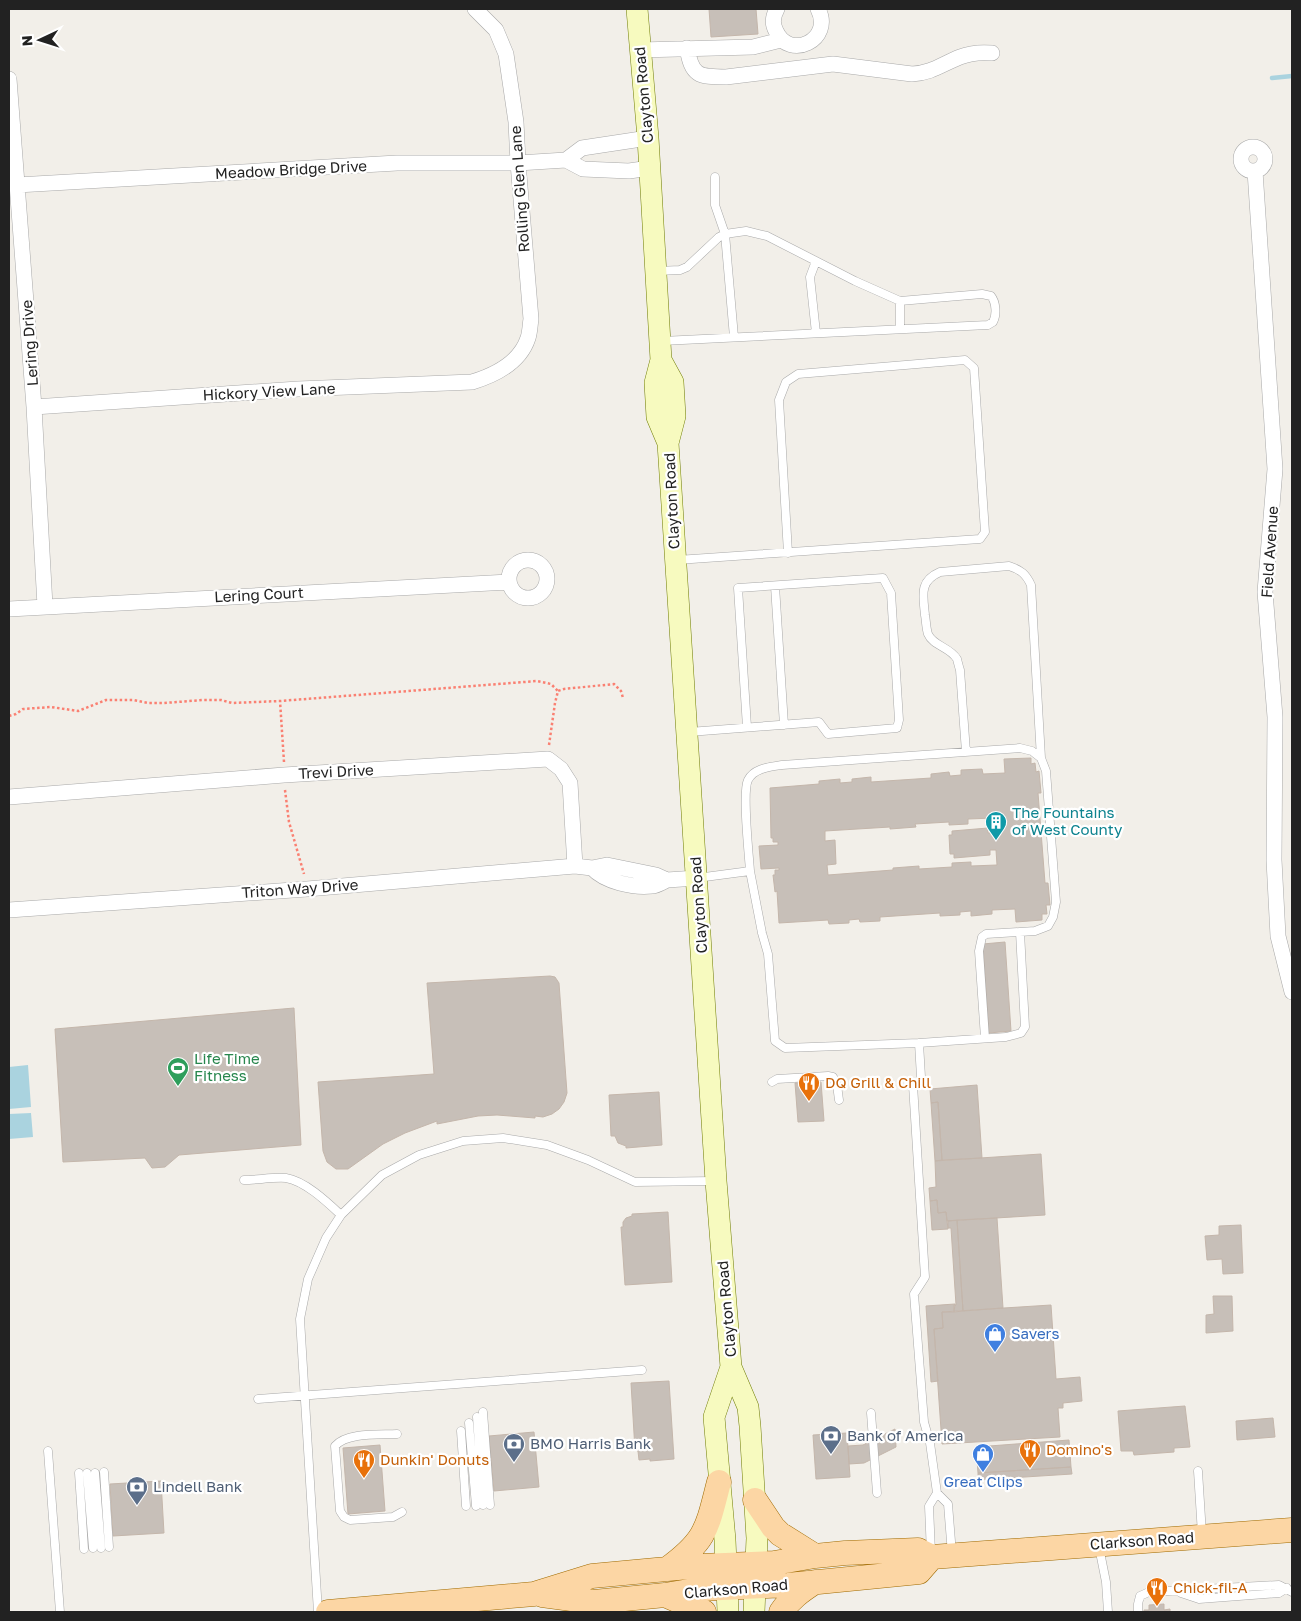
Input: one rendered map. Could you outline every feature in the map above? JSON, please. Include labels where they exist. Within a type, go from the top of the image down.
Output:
[{"type":"main road","name":"Clayton Road","points":[[637,9],[648,138],[661,350],[673,382],[675,416],[668,443],[698,878],[716,1181],[731,1367],[748,1407],[755,1500],[757,1538],[754,1612]]},
{"type":"main road","name":"Clayton Road","points":[[728,1612],[727,1576],[714,1417],[731,1367]]},
{"type":"main road","points":[[667,1569],[686,1556],[705,1532],[719,1482]]},
{"type":"main road","points":[[755,1500],[780,1534],[815,1556]]},
{"type":"main road","name":"Clarkson Road","points":[[756,1575],[774,1563],[815,1556],[918,1550],[942,1556],[1292,1530]]},
{"type":"main road","name":"Clarkson Road","points":[[328,1612],[534,1594],[592,1576],[667,1569],[727,1576],[756,1575],[817,1581],[919,1572],[942,1556]]},
{"type":"main road","name":"Clarkson Road","points":[[534,1594],[594,1602],[665,1595],[702,1589],[727,1576]]},
{"type":"main road","points":[[781,1612],[788,1602],[817,1581]]},
{"type":"main road","points":[[665,1595],[704,1612]]},
{"type":"street","name":"Rolling Glen Lane","points":[[475,9],[496,30],[506,54],[516,122],[531,319],[529,337],[522,352],[514,361],[502,368]]},
{"type":"street","points":[[777,9],[773,19],[776,34],[782,40],[795,46],[802,45],[815,38],[822,25],[818,9]]},
{"type":"street","points":[[640,50],[753,47],[782,40]]},
{"type":"street","points":[[687,48],[690,66],[698,74],[710,77],[726,77],[832,64],[912,74],[924,73],[960,56],[977,52],[992,52]]},
{"type":"street","name":"Lering Drive","points":[[9,79],[34,407],[45,606]]},
{"type":"street","name":"Meadow Bridge Drive","points":[[566,160],[582,148],[648,138]]},
{"type":"street","name":"Meadow Bridge Drive","points":[[18,185],[397,164],[518,163],[566,160],[583,168],[629,171],[650,168]]},
{"type":"street","name":"Field Avenue","points":[[1255,170],[1275,469],[1265,592],[1275,717],[1274,860],[1278,936],[1292,992]]},
{"type":"street","name":"Hickory View Lane","points":[[34,407],[298,389],[472,382],[486,378],[502,368]]},
{"type":"street","name":"Lering Court","points":[[9,609],[509,582]]},
{"type":"street","name":"Trevi Drive","points":[[9,797],[287,775],[548,759],[561,769],[570,783],[575,866]]},
{"type":"street","name":"Triton Way Drive","points":[[9,910],[317,888],[575,866],[592,868],[599,876],[632,885],[655,886],[667,880],[698,878]]},
{"type":"lane","points":[[715,177],[715,205],[722,236],[734,337]]},
{"type":"lane","points":[[656,271],[680,270],[687,267],[722,236],[746,230],[767,236],[900,301],[982,294],[991,296],[994,300],[995,318],[988,325],[713,338],[661,350]]},
{"type":"lane","points":[[816,261],[810,277],[816,333]]},
{"type":"lane","points":[[900,301],[900,329]]},
{"type":"lane","points":[[676,560],[980,539],[985,532],[974,368],[964,360],[798,374],[786,382],[778,400],[788,552]]},
{"type":"lane","points":[[966,752],[960,670],[956,658],[948,649],[932,640],[928,633],[923,596],[925,585],[931,576],[940,572],[1009,566],[1018,569],[1026,575],[1031,585],[1041,758],[1046,771],[1056,902],[1053,917],[1048,926],[1035,931],[986,934],[982,937],[979,951],[985,1038]]},
{"type":"lane","points":[[687,732],[819,722],[828,734],[898,728],[892,593],[883,578],[738,588],[748,727]]},
{"type":"lane","points":[[775,586],[784,724]]},
{"type":"lane","points":[[1020,932],[1025,1027],[1021,1033],[1006,1038],[785,1048],[775,1041],[768,954],[750,871],[746,787],[748,780],[757,770],[782,765],[1020,748],[1032,751],[1041,758]]},
{"type":"lane","points":[[698,878],[750,871]]},
{"type":"lane","points":[[918,1043],[921,1077]]},
{"type":"lane","points":[[772,1082],[777,1079],[832,1077],[838,1085],[840,1100]]},
{"type":"lane","points":[[913,1085],[925,1278],[914,1294],[924,1422],[930,1443],[937,1493],[948,1504],[942,1556]]},
{"type":"lane","points":[[318,1612],[300,1319],[308,1279],[326,1238],[341,1215],[382,1175],[419,1155],[463,1141],[503,1138],[547,1146],[588,1160],[635,1182],[716,1181]]},
{"type":"lane","points":[[244,1180],[287,1178],[301,1183],[341,1215]]},
{"type":"lane","points":[[258,1399],[642,1370]]},
{"type":"lane","points":[[871,1413],[876,1493]]},
{"type":"lane","points":[[469,1423],[483,1505],[480,1414]]},
{"type":"lane","points":[[461,1430],[466,1506]]},
{"type":"lane","points":[[397,1434],[350,1437],[340,1440],[335,1446],[340,1511],[344,1517],[350,1520],[393,1516],[402,1512]]},
{"type":"lane","points":[[48,1451],[60,1612]]},
{"type":"lane","points":[[1198,1471],[1202,1537]]},
{"type":"lane","points":[[97,1548],[104,1472]]},
{"type":"lane","points":[[97,1548],[87,1473],[97,1548]]},
{"type":"lane","points":[[937,1493],[929,1506],[942,1556]]},
{"type":"lane","points":[[1098,1544],[1106,1582],[1108,1612]]},
{"type":"lane","points":[[1138,1612],[1140,1596],[1149,1592],[1278,1585],[1290,1590]]},
{"type":"path","points":[[9,716],[23,709],[51,707],[78,711],[106,700],[164,703],[203,700],[221,700],[232,703],[280,701],[537,680],[551,684],[558,692]]},
{"type":"path","points":[[548,750],[554,703],[558,692],[564,689],[614,684],[621,692],[623,698]]},
{"type":"path","points":[[280,701],[284,765]]},
{"type":"path","points":[[285,788],[289,822],[304,867],[305,876]]},
{"type":"water","points":[[28,1065],[31,1107],[9,1109],[9,1067]]},
{"type":"water","points":[[31,1113],[33,1137],[9,1139],[9,1114]]},
{"type":"building","points":[[709,9],[756,9],[758,34],[711,37]]},
{"type":"building","name":"The Fountains of West County","points":[[1031,758],[1031,764],[1035,763],[1036,772],[1039,771],[1041,793],[1038,793],[1045,883],[1048,883],[1050,905],[1046,905],[1047,914],[1042,914],[1042,920],[1016,922],[1015,909],[992,910],[992,914],[971,916],[971,911],[960,912],[960,915],[940,916],[940,913],[880,917],[880,921],[860,922],[859,919],[849,920],[849,923],[829,924],[828,920],[779,923],[777,891],[775,892],[773,875],[775,875],[775,870],[779,870],[779,868],[761,869],[759,846],[778,845],[778,842],[773,842],[773,838],[771,838],[770,788],[819,784],[819,781],[840,779],[840,783],[852,782],[852,779],[871,777],[871,782],[931,778],[931,774],[949,772],[950,776],[961,775],[961,770],[982,769],[983,774],[1005,773],[1004,759]],"holes":[[[994,818],[995,832],[988,833],[988,828],[952,831],[952,835],[949,835],[950,854],[954,854],[954,858],[990,855],[990,850],[996,850],[997,865],[971,866],[971,862],[952,863],[952,867],[919,869],[919,866],[828,875],[827,865],[836,864],[835,840],[825,841],[825,831],[890,827],[890,829],[916,827],[915,824],[949,822],[949,825],[968,824],[968,819]]]},
{"type":"building","points":[[1005,942],[1011,1031],[989,1033],[983,944]]},
{"type":"building","points":[[555,977],[559,983],[567,1093],[559,1109],[552,1114],[543,1117],[535,1116],[535,1118],[497,1115],[478,1116],[437,1124],[437,1121],[383,1144],[348,1169],[336,1169],[327,1162],[323,1151],[318,1082],[434,1074],[427,983]]},
{"type":"building","name":"Life Time Fitness","points":[[294,1008],[301,1145],[179,1155],[165,1167],[152,1168],[145,1158],[63,1162],[55,1029]]},
{"type":"building","name":"DQ Grill & Chill","points":[[821,1082],[824,1121],[798,1122],[795,1083]]},
{"type":"building","points":[[977,1085],[982,1158],[942,1160],[938,1102],[931,1103],[930,1089]]},
{"type":"building","points":[[659,1092],[662,1145],[626,1148],[626,1146],[618,1143],[615,1136],[611,1136],[609,1095]]},
{"type":"building","points":[[938,1102],[942,1160],[935,1161],[931,1103]]},
{"type":"building","points":[[1041,1154],[1045,1215],[947,1221],[946,1212],[938,1213],[937,1200],[930,1201],[929,1188],[936,1187],[935,1161]]},
{"type":"building","points":[[937,1200],[938,1213],[946,1212],[948,1229],[932,1230],[930,1201]]},
{"type":"building","points":[[668,1212],[672,1282],[625,1285],[621,1227],[623,1227],[623,1222],[632,1214]]},
{"type":"building","points":[[997,1218],[1003,1308],[963,1311],[957,1220]]},
{"type":"building","points":[[957,1220],[963,1311],[954,1312],[954,1305],[956,1305],[951,1228],[948,1228],[948,1221]]},
{"type":"building","points":[[1241,1225],[1243,1273],[1223,1274],[1222,1259],[1207,1260],[1205,1236],[1219,1235],[1219,1226]]},
{"type":"building","points":[[1213,1296],[1232,1296],[1233,1331],[1206,1333],[1206,1315],[1214,1314]]},
{"type":"building","points":[[955,1304],[954,1312],[942,1312],[943,1328],[934,1329],[938,1381],[931,1382],[926,1306]]},
{"type":"building","name":"Savers","points":[[1051,1305],[1056,1379],[1080,1377],[1082,1401],[1063,1403],[1063,1408],[1058,1408],[1060,1437],[942,1444],[934,1329],[943,1328],[942,1312]]},
{"type":"building","points":[[669,1381],[674,1459],[639,1460],[638,1451],[635,1450],[631,1383]]},
{"type":"building","points":[[1185,1406],[1190,1447],[1174,1448],[1174,1452],[1134,1455],[1133,1451],[1121,1451],[1118,1411]]},
{"type":"building","points":[[1273,1418],[1275,1437],[1237,1440],[1236,1421]]},
{"type":"building","points":[[895,1429],[896,1447],[864,1463],[849,1464],[848,1446],[863,1445]]},
{"type":"building","name":"BMO Harris Bank","points":[[534,1432],[539,1487],[494,1491],[489,1436]]},
{"type":"building","name":"Bank of America","points":[[847,1433],[850,1477],[816,1479],[813,1435]]},
{"type":"building","points":[[1069,1440],[1071,1467],[978,1473],[976,1447]]},
{"type":"building","name":"Dunkin' Donuts","points":[[380,1445],[385,1511],[348,1514],[343,1448]]},
{"type":"building","points":[[1071,1467],[1072,1474],[978,1480],[978,1473]]},
{"type":"building","name":"Lindell Bank","points":[[161,1481],[164,1533],[113,1536],[110,1484]]},
{"type":"building","name":"Chick-fil-A","points":[[1164,1604],[1164,1610],[1170,1609],[1170,1612],[1144,1612],[1144,1610],[1149,1610],[1149,1605]]},
{"type":"waterway","points":[[1272,78],[1292,76]]},
{"type":"place","name":"The Fountains of West County","points":[[996,841]]},
{"type":"place","name":"Life Time Fitness","points":[[178,1087]]},
{"type":"place","name":"DQ Grill & Chill","points":[[809,1102]]},
{"type":"place","name":"Savers","points":[[995,1353]]},
{"type":"place","name":"Bank of America","points":[[831,1455]]},
{"type":"place","name":"BMO Harris Bank","points":[[514,1463]]},
{"type":"place","name":"Domino's","points":[[1030,1469]]},
{"type":"place","name":"Great Clips","points":[[983,1473]]},
{"type":"place","name":"Dunkin' Donuts","points":[[364,1479]]},
{"type":"place","name":"Lindell Bank","points":[[137,1506]]},
{"type":"place","name":"Chick-fil-A","points":[[1157,1607]]}]
